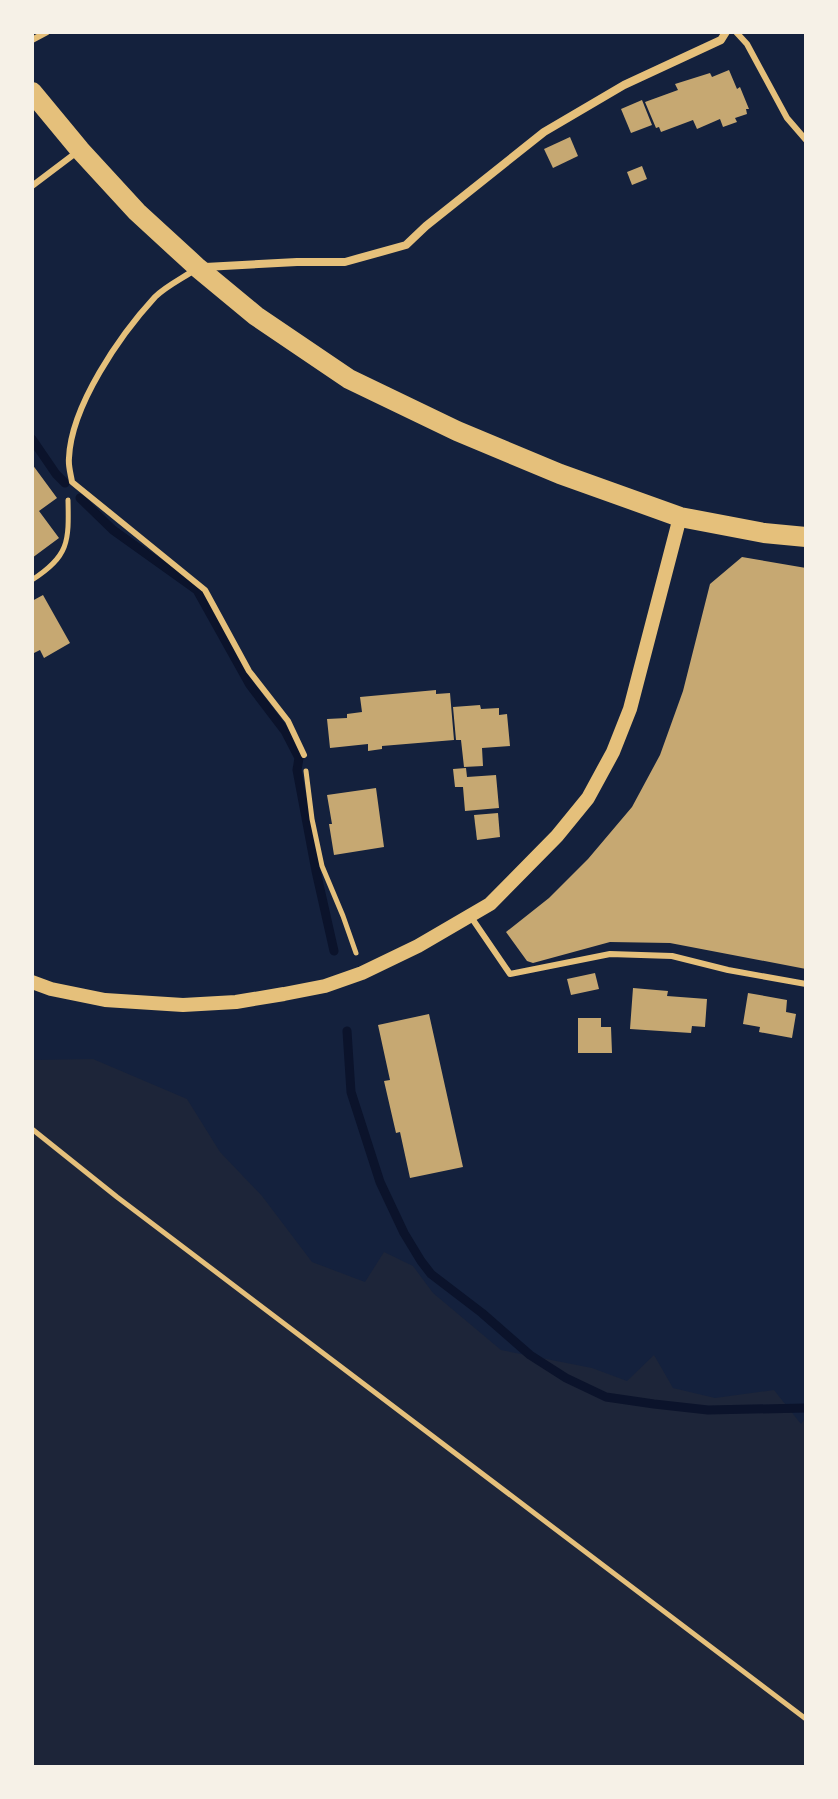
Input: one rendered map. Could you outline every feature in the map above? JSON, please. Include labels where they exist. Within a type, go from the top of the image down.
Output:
[{"type":"main road","points":[[32,92],[137,212],[198,268],[256,316],[349,379],[457,431],[560,474],[680,517],[764,533],[806,537]]},
{"type":"street","points":[[198,268],[345,262],[406,245],[544,132],[624,85],[721,40],[726,32]]},
{"type":"street","points":[[32,982],[105,1000],[183,1005],[236,1002],[284,994],[325,986],[362,973],[418,946],[490,904],[557,836],[588,798],[613,752],[630,709],[680,517]]},
{"type":"lane","points":[[32,40],[47,32]]},
{"type":"lane","points":[[736,32],[747,44],[787,118],[806,140]]},
{"type":"lane","points":[[32,186],[80,150]]},
{"type":"lane","points":[[198,268],[157,295],[115,348],[80,407],[68,459],[72,482],[205,590],[249,671],[288,721],[304,755]]},
{"type":"lane","points":[[471,917],[510,974],[610,954],[657,955],[806,984]]},
{"type":"path","points":[[32,580],[63,554],[72,482]]},
{"type":"path","points":[[304,755],[322,866],[362,973]]},
{"type":"path","points":[[32,1129],[117,1197],[806,1719]]},
{"type":"shaded area","points":[[93,1059],[187,1099],[220,1152],[262,1196],[312,1262],[365,1282],[384,1252],[413,1266],[433,1293],[501,1350],[592,1368],[627,1381],[654,1355],[673,1388],[715,1398],[774,1390],[801,1424],[806,1417],[806,1767],[32,1767],[32,1060]]},
{"type":"building","points":[[729,70],[749,109],[746,109],[747,114],[735,118],[737,122],[723,127],[720,119],[697,129],[693,120],[661,132],[659,127],[656,128],[645,102],[678,90],[675,84],[710,73],[712,77]]},
{"type":"building","points":[[642,100],[652,125],[631,133],[621,109]]},
{"type":"building","points":[[570,137],[578,156],[553,168],[544,149]]},
{"type":"building","points":[[642,166],[647,179],[632,185],[627,172]]},
{"type":"building","points":[[32,464],[57,498],[39,511],[59,538],[32,558]]},
{"type":"building","points":[[742,557],[806,568],[806,969],[670,943],[610,942],[533,963],[527,961],[506,932],[549,898],[588,859],[632,807],[660,755],[683,691],[710,584]]},
{"type":"building","points":[[43,595],[70,643],[44,658],[40,650],[32,654],[32,601]]},
{"type":"building","points":[[436,690],[436,694],[450,693],[454,740],[382,746],[382,749],[368,751],[368,744],[330,748],[327,719],[347,718],[347,714],[362,712],[360,697]]},
{"type":"building","points":[[480,705],[481,709],[499,708],[499,715],[507,714],[510,746],[482,748],[483,766],[464,767],[461,740],[456,740],[453,707]]},
{"type":"building","points":[[466,768],[467,777],[496,775],[499,808],[465,811],[463,787],[455,787],[453,769]]},
{"type":"building","points":[[376,788],[384,847],[334,855],[327,795]]},
{"type":"building","points":[[498,813],[500,837],[477,840],[474,815]]},
{"type":"building","points":[[595,973],[599,989],[571,995],[567,979]]},
{"type":"building","points":[[633,988],[668,991],[667,996],[707,999],[705,1027],[692,1026],[691,1033],[630,1029]]},
{"type":"building","points":[[748,993],[787,1000],[786,1012],[796,1014],[792,1038],[759,1032],[760,1027],[743,1024]]},
{"type":"building","points":[[429,1014],[463,1167],[410,1178],[384,1081],[390,1080],[378,1025]]},
{"type":"building","points":[[578,1018],[601,1018],[601,1027],[611,1027],[612,1053],[578,1053]]},
{"type":"waterway","points":[[32,439],[65,483]]},
{"type":"waterway","points":[[80,498],[113,530],[197,590],[250,685],[285,731],[299,758],[297,770],[334,951]]},
{"type":"waterway","points":[[347,1031],[351,1092],[380,1182],[404,1233],[431,1274],[530,1355],[566,1378],[606,1397],[708,1410],[806,1408]]}]
